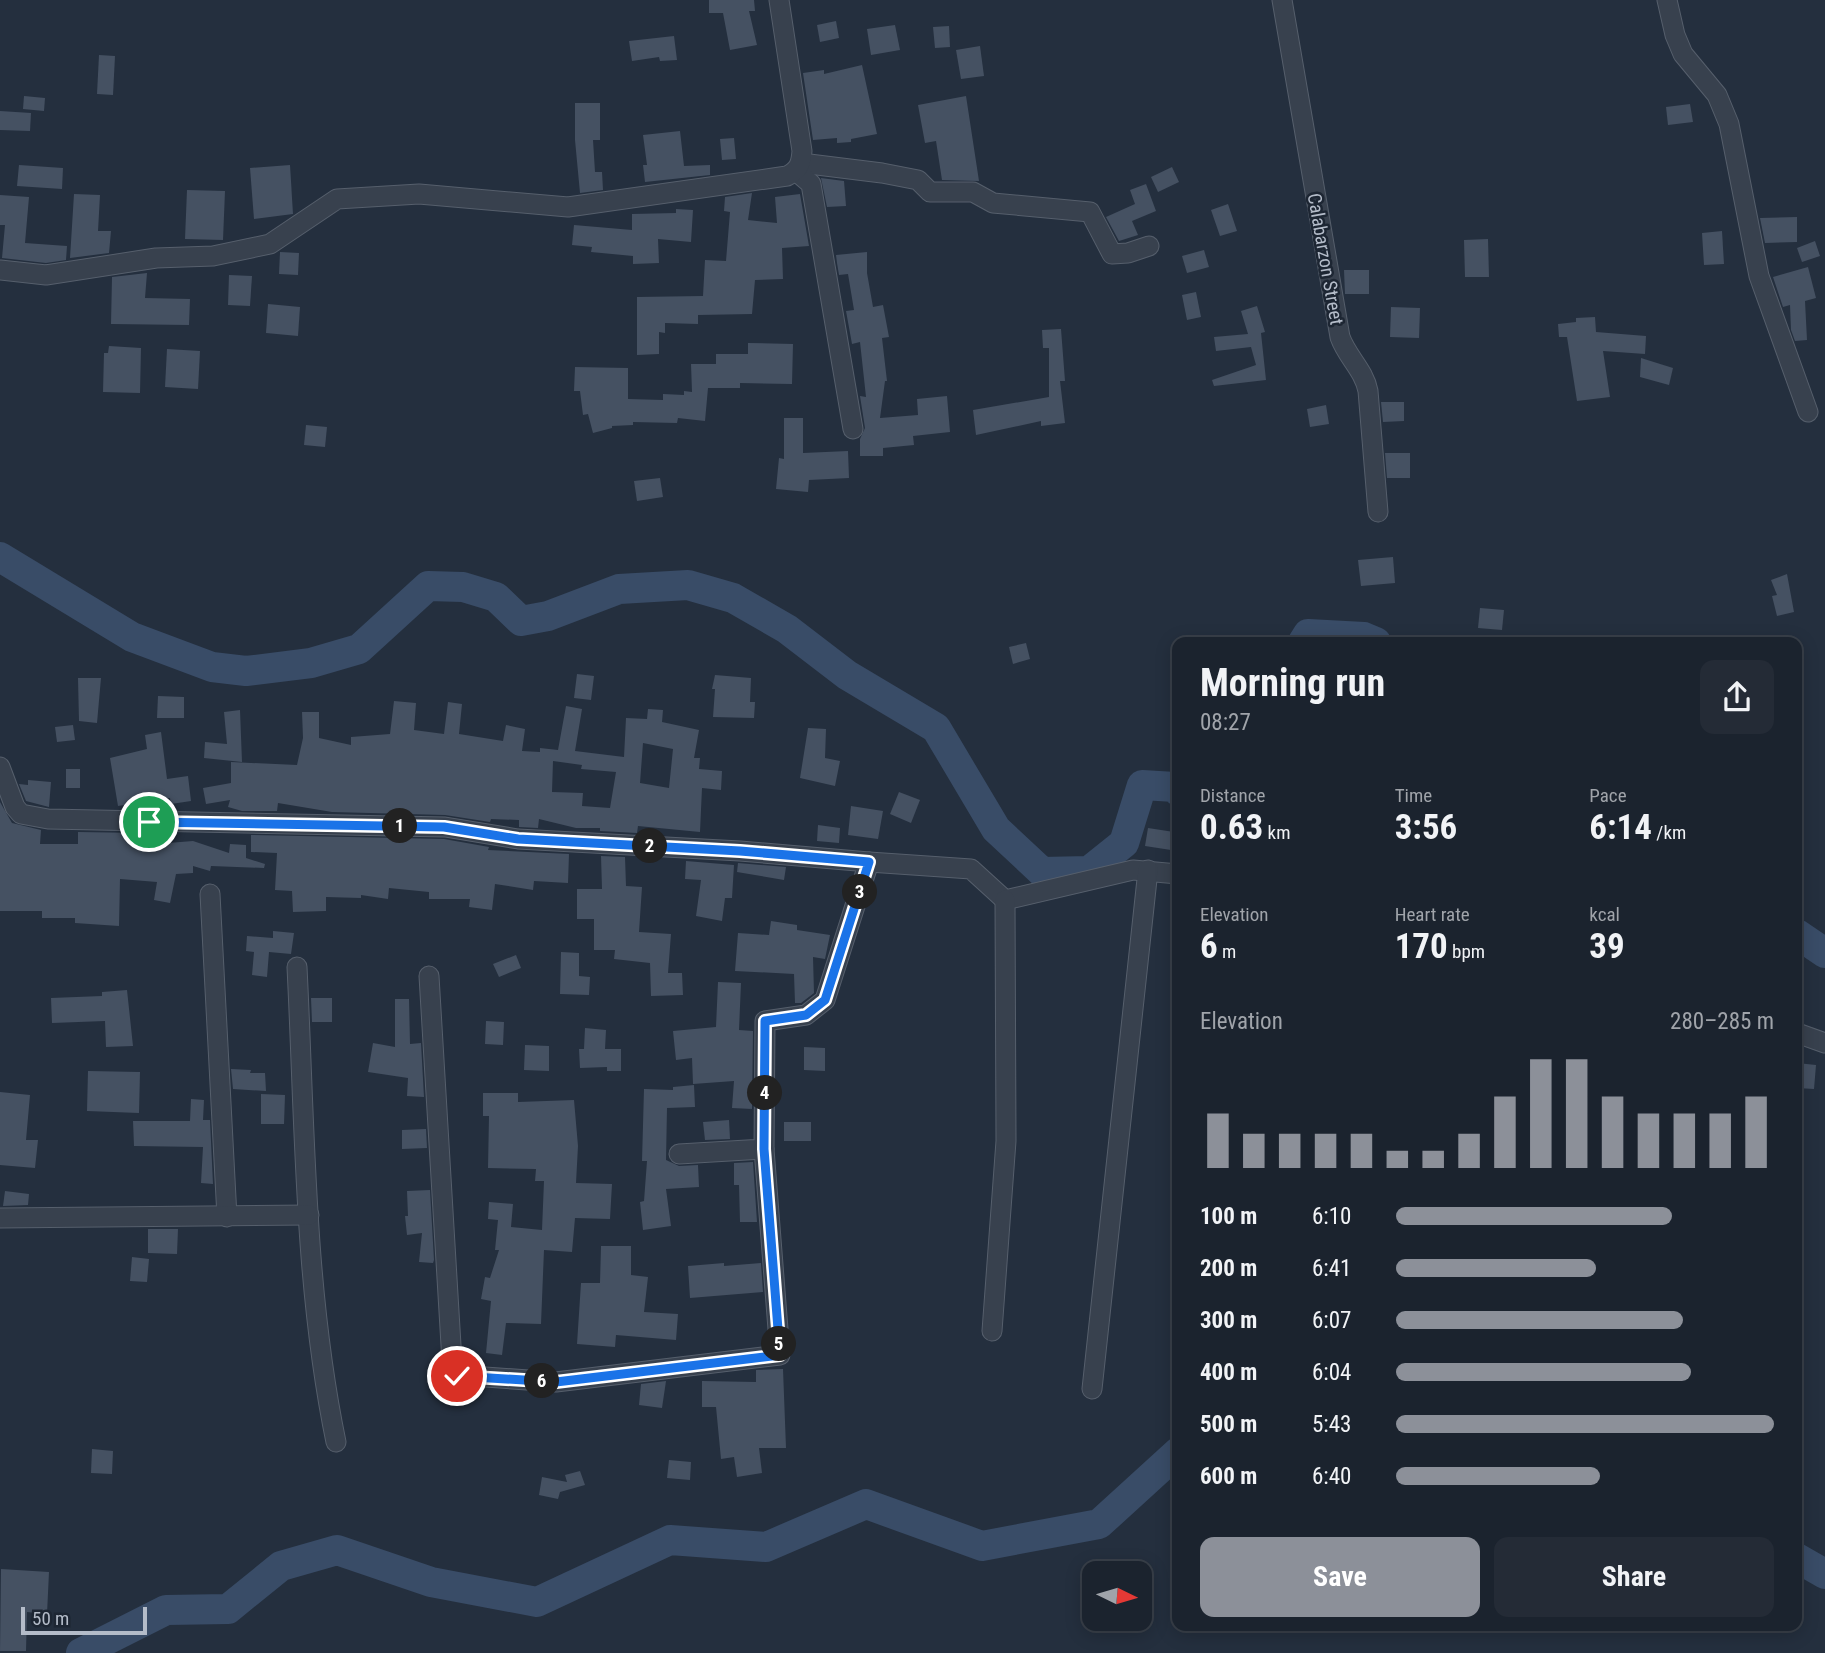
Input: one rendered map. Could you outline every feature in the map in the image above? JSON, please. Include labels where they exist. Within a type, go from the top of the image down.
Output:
[{"type":"street","points":[[0,270],[46,275],[156,258],[213,256],[270,244],[337,199],[419,194],[568,208],[787,176],[798,167],[802,151],[779,0]]},
{"type":"street","name":"Calabarzon Street","points":[[1282,0],[1340,337],[1345,350],[1365,377],[1378,512]]},
{"type":"street","points":[[1667,0],[1675,35],[1683,54],[1717,95],[1729,124],[1759,276],[1808,412]]},
{"type":"street","points":[[798,167],[881,173],[918,180],[930,192],[973,192],[993,203],[1090,212],[1112,254],[1128,253],[1149,246]]},
{"type":"street","points":[[798,167],[811,184],[853,429]]},
{"type":"street","points":[[0,767],[15,807],[21,814],[48,819],[444,827],[518,839],[740,851],[971,869],[1005,900],[1006,1141],[992,1331]]},
{"type":"street","points":[[429,976],[452,1362],[457,1376],[556,1382],[780,1355],[764,1149],[765,1021],[806,1015],[825,1000],[869,862]]},
{"type":"street","points":[[1005,900],[1133,870],[1172,873]]},
{"type":"street","points":[[1091,1389],[1148,870]]},
{"type":"street","points":[[210,894],[227,1217]]},
{"type":"street","points":[[297,967],[309,1215],[323,1377],[336,1442]]},
{"type":"street","points":[[1802,1035],[1825,1042]]},
{"type":"street","points":[[679,1154],[764,1149]]},
{"type":"street","points":[[0,1218],[309,1215]]},
{"type":"building","points":[[709,0],[754,0],[755,11],[749,11],[757,45],[730,50],[723,13],[709,13]]},
{"type":"building","points":[[836,21],[839,38],[820,42],[817,25]]},
{"type":"building","points":[[895,25],[900,50],[871,55],[867,29]]},
{"type":"building","points":[[949,26],[950,47],[935,48],[933,27]]},
{"type":"building","points":[[674,36],[677,60],[660,61],[659,57],[632,61],[629,41]]},
{"type":"building","points":[[980,46],[984,76],[961,79],[956,50]]},
{"type":"building","points":[[99,55],[115,56],[113,95],[97,94]]},
{"type":"building","points":[[862,65],[877,134],[851,139],[851,142],[837,143],[837,138],[813,140],[803,73],[824,70],[824,74]]},
{"type":"building","points":[[24,96],[45,98],[44,111],[23,109]]},
{"type":"building","points":[[966,96],[979,181],[942,180],[936,141],[925,143],[918,105]]},
{"type":"building","points":[[575,103],[600,103],[600,140],[593,140],[595,172],[602,172],[603,190],[580,193]]},
{"type":"building","points":[[1690,104],[1693,122],[1668,125],[1666,107]]},
{"type":"building","points":[[0,111],[31,113],[30,131],[0,130]]},
{"type":"building","points":[[680,131],[684,166],[710,165],[710,175],[645,182],[643,165],[647,165],[643,135]]},
{"type":"building","points":[[734,138],[736,159],[722,160],[720,139]]},
{"type":"building","points":[[19,165],[63,168],[62,189],[17,186]]},
{"type":"building","points":[[290,165],[293,214],[254,219],[250,168]]},
{"type":"building","points":[[1172,167],[1179,182],[1158,192],[1151,177]]},
{"type":"building","points":[[821,178],[844,181],[846,206],[827,207]]},
{"type":"building","points":[[1146,184],[1156,211],[1132,221],[1138,235],[1119,241],[1106,217],[1135,204],[1130,190]]},
{"type":"building","points":[[187,190],[225,191],[223,240],[185,239]]},
{"type":"building","points":[[752,193],[748,220],[777,223],[775,197],[800,194],[809,246],[782,248],[783,279],[755,280],[752,314],[698,315],[698,324],[665,323],[665,333],[659,332],[659,354],[637,355],[637,297],[703,296],[705,260],[726,261],[730,212],[724,211],[725,197]]},
{"type":"building","points":[[74,194],[100,195],[98,231],[111,231],[109,253],[70,258]]},
{"type":"building","points":[[0,195],[29,197],[25,243],[67,246],[66,260],[46,263],[2,258],[5,225],[0,225]]},
{"type":"building","points":[[1228,204],[1237,231],[1220,236],[1211,210]]},
{"type":"building","points":[[676,209],[693,210],[691,242],[658,239],[659,263],[633,264],[633,256],[591,252],[592,247],[572,245],[574,225],[632,230],[632,214],[676,213]]},
{"type":"building","points":[[1797,217],[1797,242],[1765,243],[1760,218]]},
{"type":"building","points":[[1722,231],[1724,264],[1704,265],[1702,233]]},
{"type":"building","points":[[1488,239],[1489,277],[1465,277],[1464,240]]},
{"type":"building","points":[[1815,241],[1820,256],[1802,262],[1797,248]]},
{"type":"building","points":[[1204,250],[1209,267],[1187,273],[1182,256]]},
{"type":"building","points":[[280,252],[299,253],[298,275],[279,274]]},
{"type":"building","points":[[867,252],[867,273],[873,307],[883,305],[889,337],[882,338],[887,381],[880,418],[918,415],[917,399],[947,396],[950,432],[913,436],[914,445],[883,448],[883,456],[860,456],[860,439],[865,428],[860,396],[866,397],[860,342],[852,344],[846,311],[854,310],[848,274],[839,275],[836,255]]},
{"type":"building","points":[[1808,267],[1816,298],[1805,301],[1807,340],[1795,341],[1791,330],[1790,305],[1783,307],[1773,277]]},
{"type":"building","points":[[1344,270],[1369,270],[1369,294],[1345,294]]},
{"type":"building","points":[[147,273],[145,298],[190,299],[189,325],[111,324],[112,277]]},
{"type":"building","points":[[229,275],[252,276],[250,306],[228,305]]},
{"type":"building","points":[[1196,292],[1201,317],[1187,320],[1182,295]]},
{"type":"building","points":[[268,304],[300,307],[298,336],[266,333]]},
{"type":"building","points":[[1257,306],[1265,332],[1261,333],[1266,380],[1214,386],[1212,380],[1256,365],[1251,347],[1216,351],[1214,337],[1248,334],[1241,311]]},
{"type":"building","points":[[1391,307],[1420,308],[1419,338],[1390,337]]},
{"type":"building","points":[[1595,317],[1596,332],[1646,336],[1645,354],[1603,351],[1610,397],[1577,401],[1567,337],[1559,337],[1558,324],[1576,322],[1576,318]]},
{"type":"building","points":[[1061,329],[1065,381],[1060,381],[1065,423],[1041,426],[1041,421],[976,435],[973,410],[1049,397],[1049,348],[1043,348],[1042,330]]},
{"type":"building","points":[[748,343],[793,344],[792,384],[740,383],[740,388],[708,388],[705,421],[678,418],[677,423],[633,422],[633,425],[612,426],[593,433],[588,414],[583,415],[580,391],[574,391],[575,367],[628,368],[628,399],[663,400],[663,394],[684,395],[684,391],[692,392],[691,364],[716,364],[716,354],[748,354]]},
{"type":"building","points":[[109,346],[141,348],[140,393],[103,392],[104,353],[108,353]]},
{"type":"building","points":[[167,349],[200,351],[198,389],[165,387]]},
{"type":"building","points":[[1641,358],[1673,368],[1669,385],[1640,377]]},
{"type":"building","points":[[1381,402],[1404,402],[1404,421],[1383,422]]},
{"type":"building","points":[[1326,405],[1329,424],[1310,427],[1307,409]]},
{"type":"building","points":[[784,418],[803,418],[803,453],[848,451],[849,478],[809,480],[808,492],[776,489],[779,458],[784,459]]},
{"type":"building","points":[[306,425],[327,427],[325,447],[304,445]]},
{"type":"building","points":[[1385,453],[1410,453],[1410,478],[1387,478]]},
{"type":"building","points":[[660,478],[663,497],[637,501],[634,481]]},
{"type":"building","points":[[1393,557],[1395,583],[1361,586],[1358,560]]},
{"type":"building","points":[[1787,574],[1794,612],[1777,616],[1772,596],[1777,595],[1771,580]]},
{"type":"building","points":[[1480,608],[1504,610],[1502,630],[1478,628]]},
{"type":"building","points":[[1026,643],[1030,659],[1013,664],[1009,647]]},
{"type":"building","points":[[577,674],[594,676],[591,700],[574,698]]},
{"type":"building","points":[[715,675],[751,678],[750,702],[755,702],[754,718],[713,717],[715,689],[712,689]]},
{"type":"building","points":[[78,678],[101,678],[97,723],[79,721]]},
{"type":"building","points":[[158,696],[184,697],[184,718],[157,718]]},
{"type":"building","points":[[394,701],[416,703],[414,730],[444,734],[448,702],[462,704],[459,734],[503,741],[506,725],[525,729],[522,751],[540,752],[540,748],[558,750],[566,706],[582,709],[575,751],[624,757],[626,718],[647,719],[648,709],[663,710],[662,722],[699,730],[694,758],[700,758],[699,769],[722,771],[721,790],[702,788],[700,832],[638,826],[637,833],[600,831],[600,828],[576,828],[539,819],[538,828],[519,827],[519,820],[491,819],[490,822],[445,815],[332,812],[278,803],[277,811],[242,811],[228,807],[230,800],[206,804],[203,788],[231,783],[231,762],[297,765],[303,738],[302,712],[319,712],[319,738],[351,745],[351,737],[390,734]],"holes":[[[643,743],[673,749],[669,788],[640,783]],[[553,761],[582,765],[581,769],[616,772],[610,808],[582,806],[583,793],[552,792]]]},
{"type":"building","points":[[240,710],[242,762],[204,758],[205,742],[227,744],[224,712]]},
{"type":"building","points":[[73,725],[75,740],[57,742],[55,727]]},
{"type":"building","points":[[808,728],[826,729],[825,758],[840,761],[835,786],[800,778]]},
{"type":"building","points":[[161,732],[167,779],[188,776],[191,801],[171,804],[170,798],[118,806],[110,758],[147,749],[145,735]]},
{"type":"building","points":[[66,769],[80,769],[80,788],[66,788]]},
{"type":"building","points":[[28,780],[51,782],[49,807],[26,801],[19,784],[28,785]]},
{"type":"building","points":[[899,792],[920,800],[911,823],[890,814]]},
{"type":"building","points":[[0,802],[12,823],[41,830],[40,844],[78,844],[78,832],[141,833],[141,836],[168,838],[168,843],[193,841],[229,853],[230,844],[246,845],[246,858],[265,864],[264,868],[211,866],[210,871],[193,866],[193,873],[176,874],[170,903],[154,900],[157,882],[120,879],[119,926],[75,923],[75,918],[42,918],[42,911],[0,911]]},
{"type":"building","points":[[851,806],[883,811],[878,839],[848,835]]},
{"type":"building","points":[[818,825],[840,828],[839,843],[817,841]]},
{"type":"building","points":[[1148,828],[1172,832],[1171,850],[1145,846]]},
{"type":"building","points":[[251,835],[444,839],[489,847],[488,850],[569,854],[568,883],[534,881],[533,890],[495,884],[492,910],[469,907],[470,899],[429,899],[429,892],[389,888],[388,899],[361,895],[361,898],[326,897],[326,911],[293,912],[292,891],[275,890],[277,853],[251,852]]},
{"type":"building","points":[[601,856],[625,857],[626,886],[642,887],[639,932],[671,934],[668,973],[682,973],[683,995],[651,996],[650,963],[614,959],[615,950],[594,950],[594,919],[577,919],[577,889],[602,889]]},
{"type":"building","points":[[686,861],[734,865],[732,898],[725,898],[722,921],[696,916],[701,880],[685,879]]},
{"type":"building","points":[[738,863],[786,867],[784,880],[737,872]]},
{"type":"building","points":[[771,921],[797,925],[797,930],[830,935],[825,959],[813,957],[814,993],[801,1003],[795,1003],[794,974],[735,971],[738,933],[769,935]]},
{"type":"building","points":[[273,931],[294,933],[291,954],[269,952],[267,977],[252,975],[254,952],[246,951],[247,936],[273,938]]},
{"type":"building","points":[[561,952],[579,953],[579,976],[590,977],[589,995],[560,994]]},
{"type":"building","points":[[516,955],[521,968],[499,977],[493,964]]},
{"type":"building","points":[[718,982],[741,983],[739,1030],[753,1031],[752,1109],[732,1108],[734,1081],[693,1084],[692,1058],[676,1060],[673,1031],[716,1027]]},
{"type":"building","points":[[127,990],[133,1046],[106,1047],[105,1021],[52,1023],[51,998],[102,996],[102,992]]},
{"type":"building","points":[[311,998],[332,998],[332,1022],[312,1022]]},
{"type":"building","points":[[395,999],[409,999],[410,1044],[421,1043],[424,1097],[407,1096],[408,1078],[368,1072],[373,1043],[395,1047]]},
{"type":"building","points":[[486,1021],[504,1022],[503,1045],[485,1044]]},
{"type":"building","points":[[585,1028],[606,1030],[605,1049],[621,1049],[621,1071],[607,1071],[607,1067],[580,1068],[579,1049],[584,1049]]},
{"type":"building","points":[[525,1045],[549,1046],[549,1071],[524,1070]]},
{"type":"building","points":[[804,1047],[825,1048],[825,1071],[804,1070]]},
{"type":"building","points":[[1802,1064],[1816,1065],[1814,1089],[1802,1088]]},
{"type":"building","points":[[231,1069],[265,1073],[266,1091],[233,1089]]},
{"type":"building","points":[[88,1071],[140,1072],[139,1113],[87,1111]]},
{"type":"building","points":[[694,1085],[695,1107],[667,1108],[666,1160],[679,1166],[698,1165],[699,1187],[666,1189],[671,1226],[643,1230],[640,1202],[644,1201],[647,1161],[642,1161],[644,1089],[673,1090],[673,1087]]},
{"type":"building","points":[[0,1092],[30,1095],[26,1140],[38,1140],[35,1168],[0,1165]]},
{"type":"building","points":[[483,1093],[518,1093],[518,1102],[574,1100],[578,1146],[576,1183],[612,1184],[610,1219],[575,1218],[572,1252],[544,1250],[541,1324],[506,1323],[502,1355],[486,1353],[491,1301],[481,1299],[485,1277],[490,1278],[499,1250],[495,1250],[498,1220],[488,1219],[489,1202],[513,1204],[511,1227],[542,1230],[544,1181],[535,1181],[536,1169],[488,1168],[489,1116],[483,1116]]},
{"type":"building","points":[[261,1094],[285,1095],[284,1124],[261,1124]]},
{"type":"building","points":[[191,1099],[204,1100],[203,1120],[210,1120],[213,1184],[201,1183],[203,1147],[134,1146],[133,1121],[190,1121]]},
{"type":"building","points":[[729,1120],[730,1139],[705,1140],[703,1122]]},
{"type":"building","points":[[784,1122],[811,1122],[811,1141],[784,1141]]},
{"type":"building","points":[[426,1129],[427,1148],[402,1149],[402,1130]]},
{"type":"building","points":[[753,1162],[757,1222],[740,1222],[739,1185],[734,1185],[734,1163]]},
{"type":"building","points":[[430,1190],[433,1263],[419,1262],[422,1233],[407,1235],[405,1216],[408,1216],[407,1191]]},
{"type":"building","points":[[5,1191],[29,1194],[28,1205],[3,1206]]},
{"type":"building","points":[[148,1229],[178,1229],[177,1254],[148,1253]]},
{"type":"building","points":[[601,1246],[631,1246],[631,1275],[648,1277],[644,1312],[678,1314],[676,1340],[616,1335],[615,1347],[577,1344],[581,1283],[600,1283]]},
{"type":"building","points":[[132,1257],[149,1259],[147,1282],[130,1281]]},
{"type":"building","points":[[724,1263],[724,1266],[761,1263],[763,1292],[690,1298],[688,1266]]},
{"type":"building","points":[[783,1369],[786,1448],[759,1448],[762,1473],[737,1477],[734,1457],[721,1459],[716,1407],[702,1407],[702,1381],[756,1382],[756,1370]]},
{"type":"building","points":[[666,1381],[662,1408],[639,1405],[641,1384]]},
{"type":"building","points":[[92,1449],[113,1451],[112,1474],[91,1473]]},
{"type":"building","points":[[669,1460],[691,1462],[690,1480],[667,1478]]},
{"type":"building","points":[[580,1471],[585,1485],[560,1492],[558,1499],[539,1495],[542,1477],[567,1482],[565,1475]]},
{"type":"building","points":[[1,1569],[49,1572],[47,1614],[27,1612],[26,1651],[0,1651]]},
{"type":"waterway","points":[[0,557],[132,637],[212,667],[246,671],[311,663],[359,649],[428,586],[463,587],[496,597],[521,621],[548,616],[619,589],[688,585],[733,598],[787,629],[847,675],[936,728],[996,829],[1042,872],[1089,871],[1124,843],[1142,785],[1172,787]]},
{"type":"waterway","points":[[1306,637],[1308,634],[1364,637]]},
{"type":"waterway","points":[[1802,937],[1825,953]]},
{"type":"waterway","points":[[81,1653],[166,1610],[228,1609],[281,1566],[337,1550],[431,1582],[537,1602],[670,1540],[766,1547],[866,1504],[982,1546],[1099,1524],[1172,1457]]},
{"type":"waterway","points":[[1802,1561],[1825,1574]]},
{"type":"route","points":[[149,822],[444,827],[518,839],[740,851],[869,862],[825,1000],[806,1015],[765,1021],[764,1149],[780,1355],[556,1382],[457,1376]]}]
